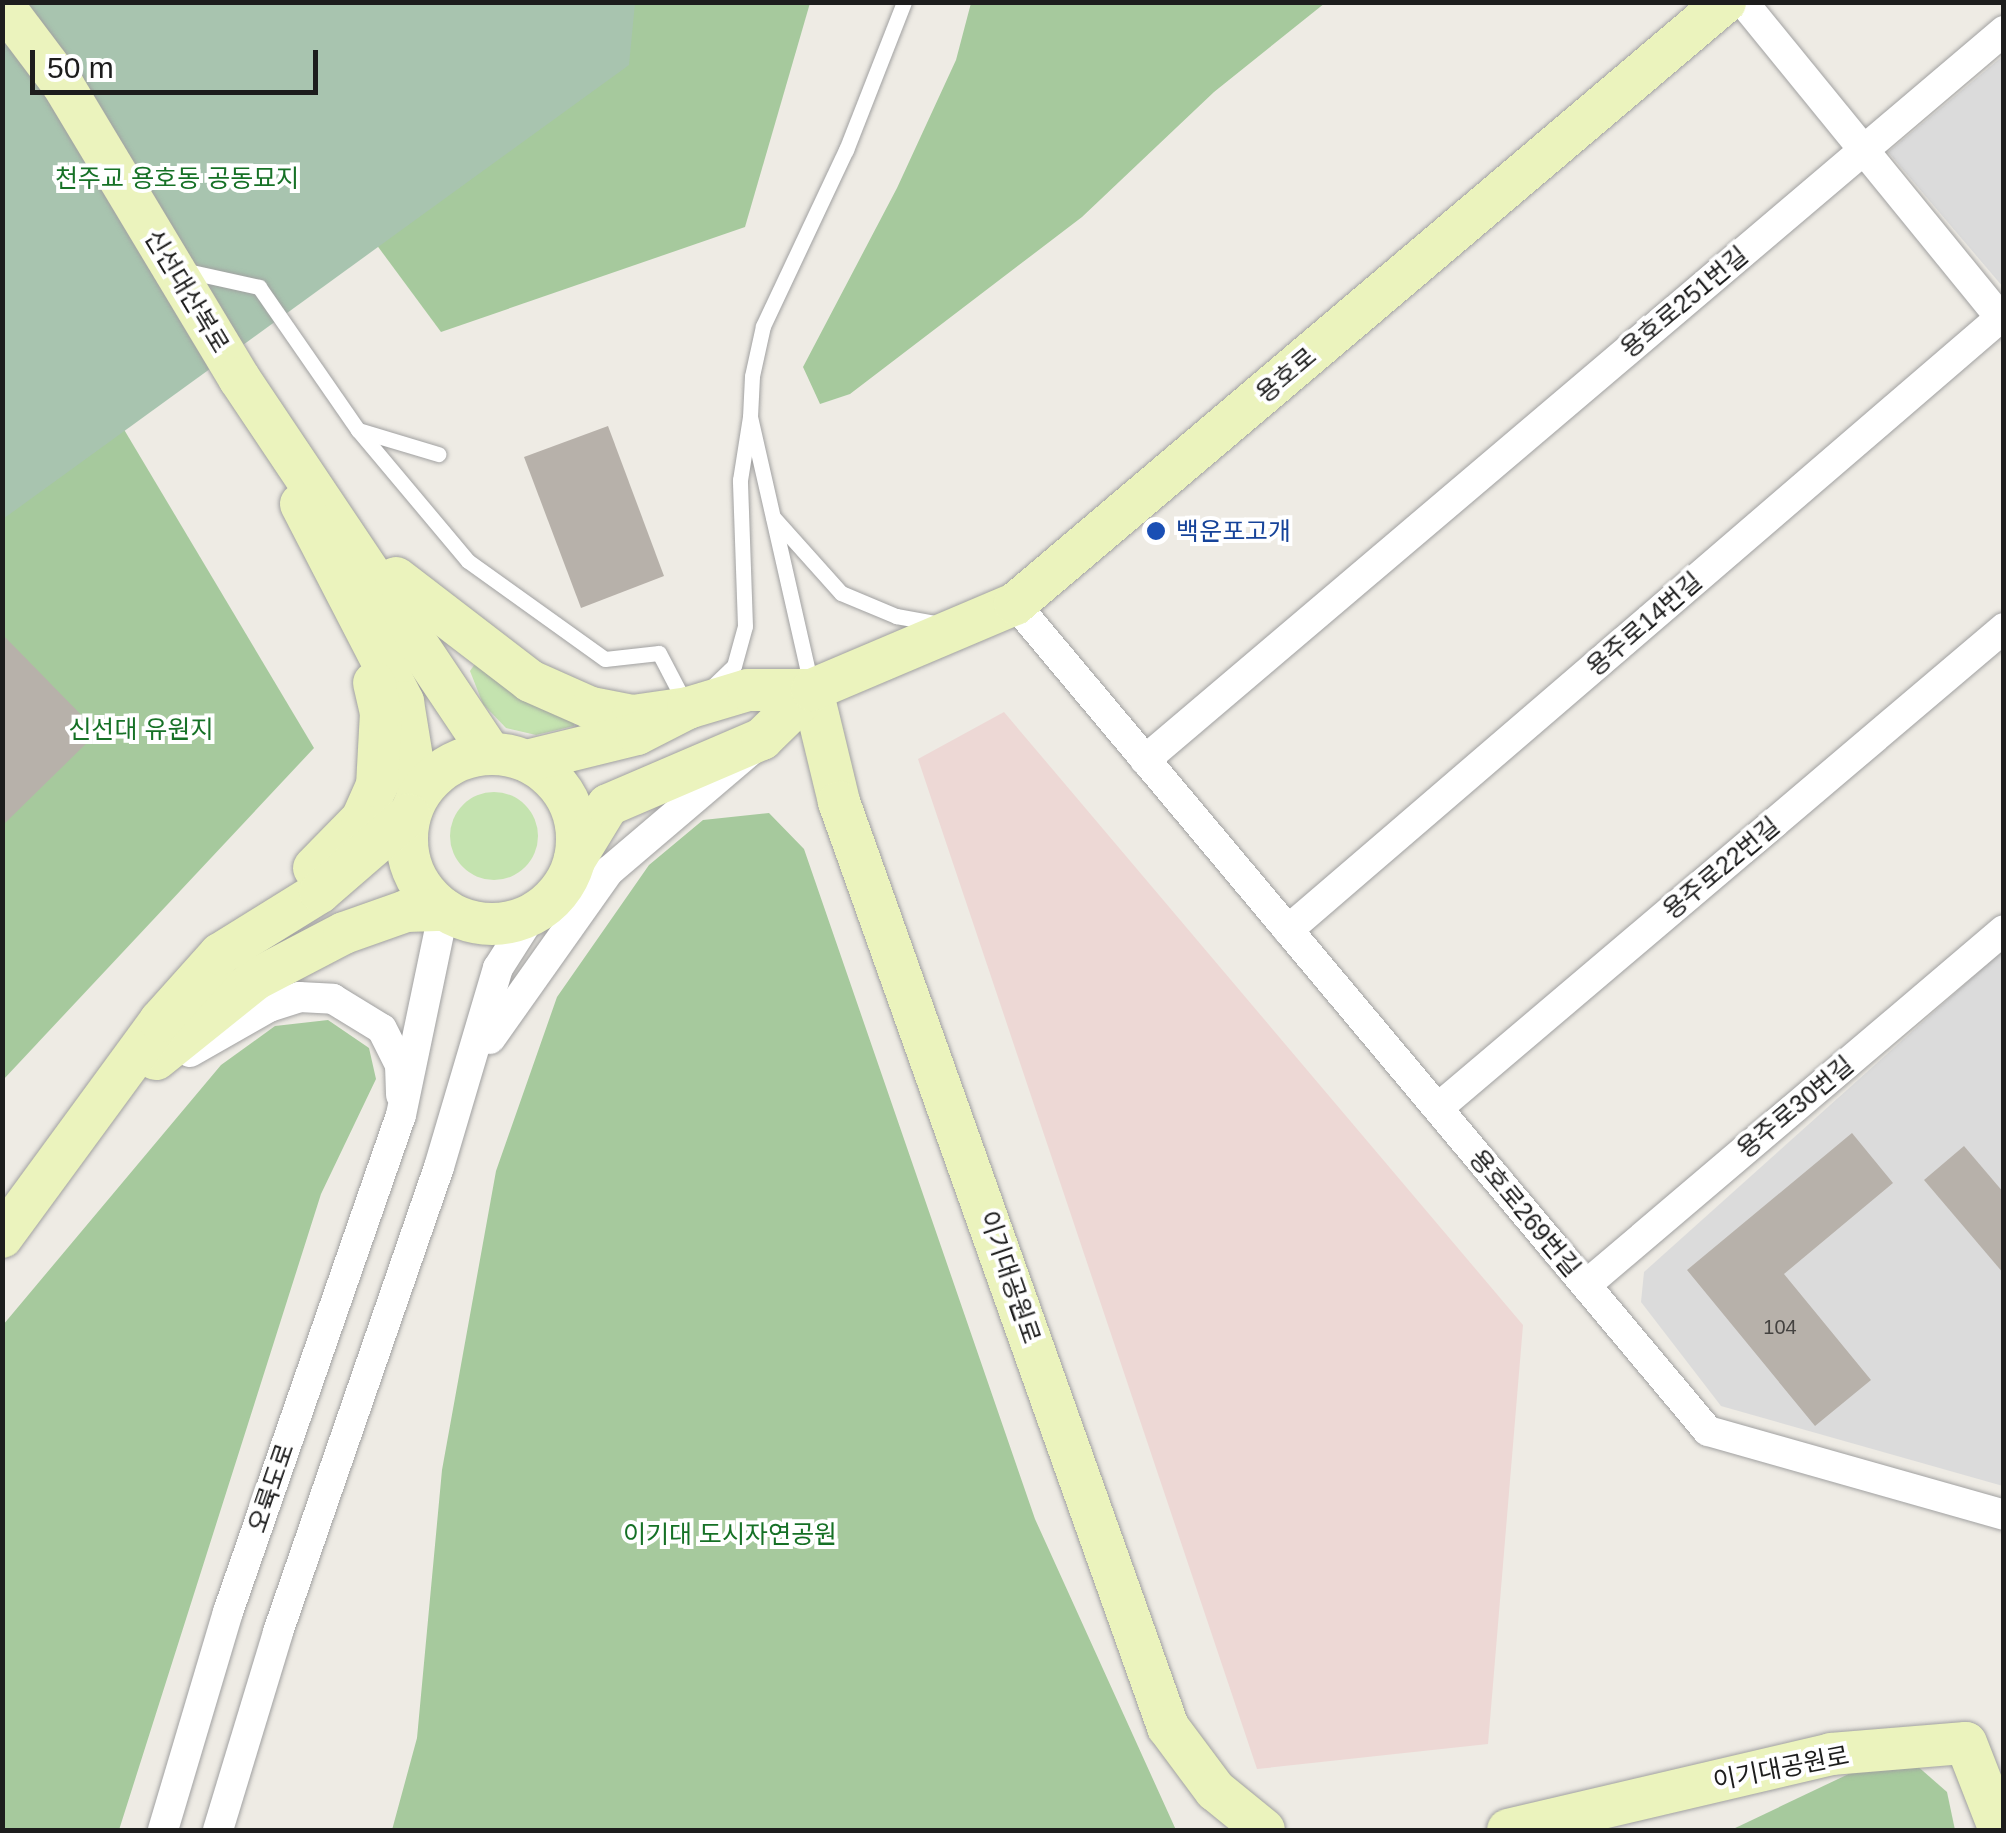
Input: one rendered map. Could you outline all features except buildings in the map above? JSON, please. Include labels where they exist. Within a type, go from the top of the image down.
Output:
[{"type":"main road","name":"용호로","points":[[812,690],[1016,604],[1726,2]]},
{"type":"main road","name":"신선대산복로","points":[[2,4],[63,85],[239,378]]},
{"type":"main road","points":[[239,378],[508,757],[569,802],[575,860]]},
{"type":"main road","points":[[239,378],[360,624],[403,702],[414,805],[411,868],[444,910]]},
{"type":"main road","points":[[344,529],[456,630],[530,681],[591,708],[633,716],[688,708],[748,690],[812,690]]},
{"type":"main road","points":[[2,1237],[109,1098],[160,1021],[362,819],[377,786],[381,713],[360,624]]},
{"type":"main road","points":[[109,1098],[256,979],[373,920],[444,910],[489,925],[512,923],[554,899],[608,805],[762,739],[812,690]]},
{"type":"main road","name":"이기대공원로","points":[[812,690],[838,802],[1168,1727],[1215,1790],[1264,1830]]},
{"type":"main road","points":[[240,939],[320,892],[390,838],[414,805],[462,758],[508,757],[637,734],[688,708]]},
{"type":"main road","points":[[1966,1743],[2000,1830]]},
{"type":"main road","name":"이기대공원로","points":[[1508,1830],[1831,1754],[1966,1743]]},
{"type":"street","points":[[1743,2],[2002,320]]},
{"type":"street","name":"용호로251번길","points":[[1146,760],[2004,30]]},
{"type":"street","name":"용주로14번길","points":[[1288,930],[2002,320]]},
{"type":"street","name":"용호로269번길","points":[[1016,604],[1708,1430],[2004,1515]]},
{"type":"street","name":"용주로22번길","points":[[1438,1108],[2004,628]]},
{"type":"street","points":[[453,1119],[499,1017],[609,870],[668,816],[726,777],[762,739]]},
{"type":"street","points":[[218,1830],[278,1632],[439,1167],[498,968],[526,924],[554,899]]},
{"type":"street","name":"오륙도로","points":[[162,1830],[228,1612],[402,1115],[431,996],[444,910]]},
{"type":"street","name":"용주로30번길","points":[[1586,1285],[2004,930]]},
{"type":"street","points":[[109,1098],[254,1015],[300,997],[332,1000],[382,1030],[400,1064],[402,1115]]},
{"type":"street","points":[[1966,1743],[2004,1762]]},
{"type":"lane","points":[[173,269],[259,288],[358,430],[468,561],[605,659],[659,653],[688,708],[734,666],[745,626],[740,480],[763,326],[846,150],[904,2]]},
{"type":"lane","points":[[750,417],[771,514],[799,611],[812,690]]},
{"type":"lane","points":[[358,430],[438,454]]},
{"type":"lane","points":[[771,514],[841,592],[896,616],[960,628]]},
{"type":"shaded area","points":[[2003,56],[2003,287],[1888,152]]},
{"type":"shaded area","points":[[1004,712],[1523,1325],[1488,1744],[1257,1769],[918,759]]},
{"type":"shaded area","points":[[2003,950],[2003,1486],[1721,1406],[1641,1302],[1644,1272]]},
{"type":"green space","name":"천주교 용호동 공동묘지","points":[[3,3],[635,3],[629,65],[3,519]]},
{"type":"green space","points":[[198,3],[810,3],[745,227],[441,332]]},
{"type":"green space","points":[[971,3],[1325,3],[1214,92],[1082,217],[850,394],[820,404],[803,367],[897,188],[956,60]]},
{"type":"green space","name":"신선대 유원지","points":[[2,225],[314,748],[3,1080],[2,1080]]},
{"type":"green space","points":[[477,661],[575,715],[574,726],[536,735],[506,728],[483,704],[470,671]]},
{"type":"green space","points":[[494,792],[519,799],[531,811],[538,836],[531,861],[519,873],[494,880],[469,873],[457,861],[450,836],[457,811],[469,799]]},
{"type":"green space","name":"이기대 도시자연공원","points":[[769,813],[804,849],[1035,1519],[1176,1830],[392,1830],[417,1738],[442,1470],[496,1171],[557,997],[649,865],[703,820]]},
{"type":"green space","points":[[328,1020],[369,1048],[376,1079],[321,1194],[119,1830],[3,1830],[3,1325],[221,1065],[275,1026]]},
{"type":"green space","points":[[1899,1750],[1947,1792],[1955,1830],[1731,1830]]},
{"type":"place","name":"백운포고개","points":[[1156,531]]}]
